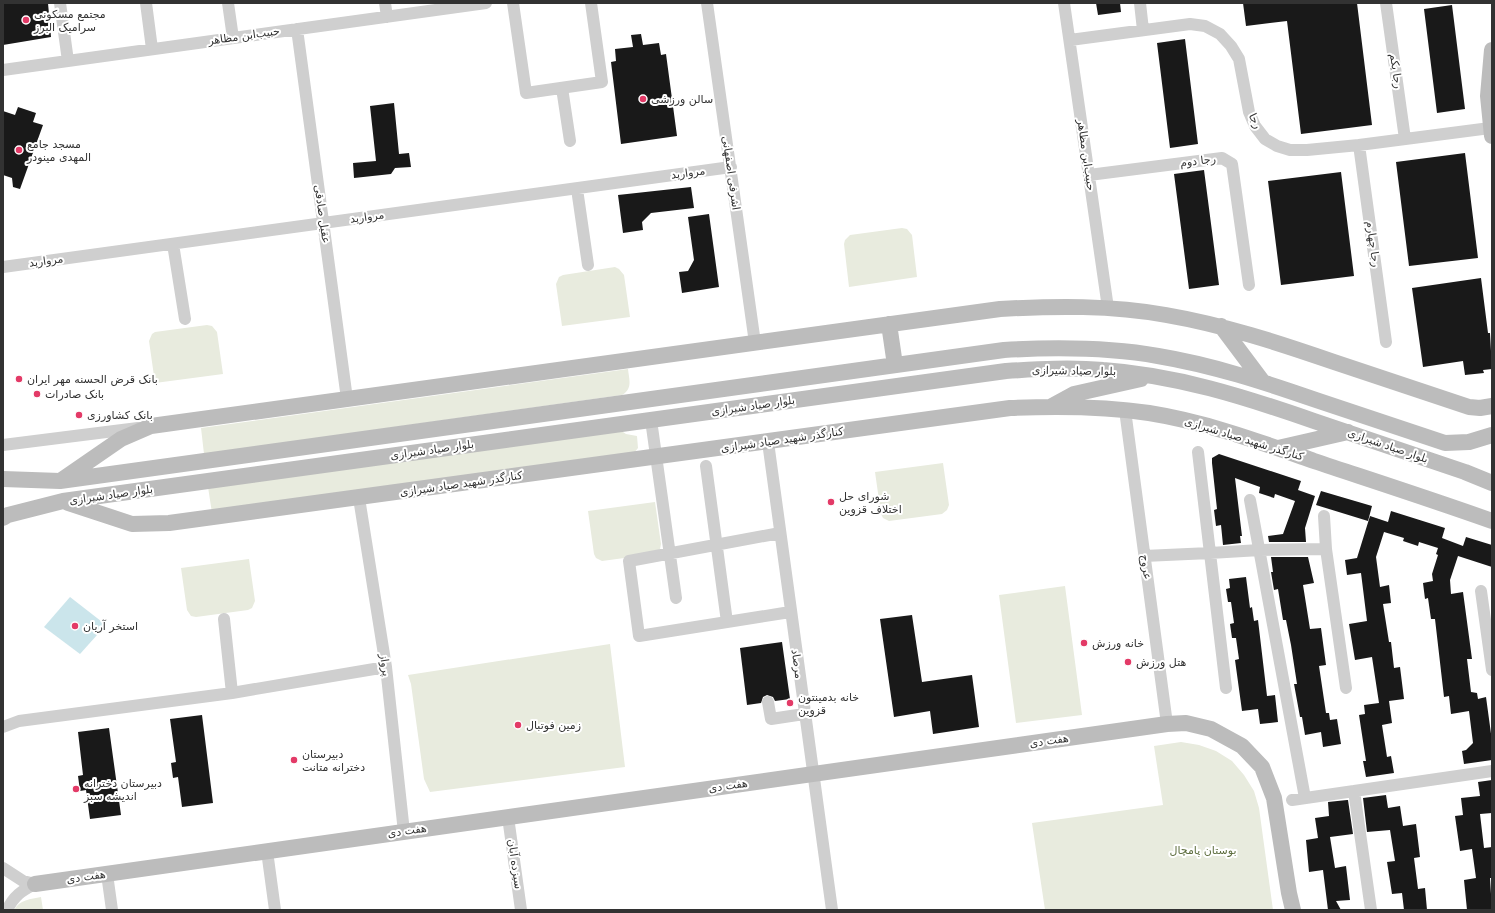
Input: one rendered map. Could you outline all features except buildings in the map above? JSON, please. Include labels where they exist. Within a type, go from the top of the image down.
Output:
[{"type":"main road","points":[[1491,132],[1488,96],[1492,50]]},
{"type":"main road","points":[[60,481],[121,439],[151,426],[1000,309],[1050,306],[1108,308],[1165,315],[1221,326],[1275,342],[1469,407],[1480,408],[1492,406]]},
{"type":"main road","points":[[889,324],[895,365]]},
{"type":"main road","points":[[1221,326],[1263,382]]},
{"type":"main road","name":"بلوار صیاد شیرازی","points":[[3,479],[60,481],[1004,350],[1051,348],[1105,349],[1158,356],[1211,366],[1445,443],[1468,442],[1492,436]]},
{"type":"main road","name":"بلوار صیاد شیرازی","points":[[3,518],[8,515],[63,501],[1006,371],[1051,368],[1103,370],[1155,376],[1221,391],[1257,401],[1465,472],[1489,478]]},
{"type":"main road","points":[[1052,406],[1074,394],[1155,376]]},
{"type":"main road","name":"کنارگذر شهید صیاد شیرازی","points":[[63,501],[132,524],[169,523],[1010,408],[1052,406],[1100,407],[1149,413],[1197,423],[1278,448],[1492,522]]},
{"type":"main road","points":[[1278,448],[1348,432]]},
{"type":"main road","name":"هفت دی","points":[[35,884],[1167,724],[1186,723],[1211,729],[1242,746],[1262,767],[1274,798],[1293,910]]},
{"type":"street","points":[[60,3],[68,61]]},
{"type":"street","points":[[146,3],[152,49]]},
{"type":"street","points":[[228,3],[233,38]]},
{"type":"street","points":[[385,3],[387,16]]},
{"type":"street","name":"حبیب‌ابن مظاهر","points":[[3,70],[296,28],[486,3]]},
{"type":"street","points":[[513,3],[526,93],[602,82],[591,3]]},
{"type":"street","name":"اشرفی اصفهانی","points":[[707,3],[756,343]]},
{"type":"street","name":"حبیب‌ابن مظاهر","points":[[1064,3],[1108,308]]},
{"type":"street","points":[[1140,3],[1143,30]]},
{"type":"street","name":"رجا یکم","points":[[1386,3],[1405,139]]},
{"type":"street","name":"رجا","points":[[1070,40],[1190,24],[1206,26],[1220,34],[1239,59],[1249,112],[1255,126],[1265,139],[1277,146],[1290,150],[1491,132]]},
{"type":"street","name":"عقیل صادقی","points":[[296,28],[347,399]]},
{"type":"street","points":[[562,88],[570,141]]},
{"type":"street","name":"رجا چهارم","points":[[1359,145],[1386,342]]},
{"type":"street","name":"رجا دوم","points":[[1089,175],[1222,158],[1232,164],[1249,285]]},
{"type":"street","name":"مروارید","points":[[3,267],[731,167]]},
{"type":"street","points":[[577,189],[588,265]]},
{"type":"street","points":[[173,244],[184,319]]},
{"type":"street","name":"عروج","points":[[1125,410],[1167,724]]},
{"type":"street","points":[[651,420],[676,598]]},
{"type":"street","points":[[3,445],[151,426]]},
{"type":"street","name":"مرصاد","points":[[768,442],[790,612],[832,910]]},
{"type":"street","points":[[1198,452],[1226,688]]},
{"type":"street","points":[[706,466],[727,622]]},
{"type":"street","name":"پرواز","points":[[359,498],[386,667],[404,832]]},
{"type":"street","points":[[1250,500],[1305,798]]},
{"type":"street","points":[[1324,516],[1326,549],[1346,688]]},
{"type":"street","points":[[780,533],[629,561],[639,636],[790,612]]},
{"type":"street","points":[[1144,556],[1260,550],[1326,549]]},
{"type":"street","points":[[1481,591],[1492,670]]},
{"type":"street","points":[[224,619],[232,693]]},
{"type":"street","points":[[3,727],[19,721],[232,693],[386,667]]},
{"type":"street","points":[[768,702],[771,719],[804,714]]},
{"type":"street","points":[[1292,800],[1492,771]]},
{"type":"street","points":[[1354,791],[1371,910]]},
{"type":"street","name":"سیزده آبان","points":[[508,817],[521,910]]},
{"type":"street","points":[[267,851],[275,910]]},
{"type":"street","points":[[3,868],[22,881],[35,884]]},
{"type":"street","points":[[107,874],[112,910]]},
{"type":"street","points":[[6,910],[14,898],[23,890],[35,884]]},
{"type":"green space","points":[[902,228],[907,229],[912,235],[917,277],[849,287],[844,244],[845,240],[850,235]]},
{"type":"green space","points":[[615,267],[624,275],[630,317],[562,326],[556,284],[559,277],[563,275]]},
{"type":"green space","points":[[207,325],[212,326],[217,332],[223,374],[155,383],[149,341],[152,334],[155,332]]},
{"type":"green space","points":[[628,369],[629,387],[628,390],[622,395],[204,454],[201,428]]},
{"type":"green space","points":[[620,430],[626,434],[637,436],[638,448],[634,453],[212,513],[208,487]]},
{"type":"green space","points":[[943,463],[949,505],[947,510],[942,514],[889,521],[883,518],[881,514],[875,472]]},
{"type":"green space","points":[[655,502],[661,544],[660,549],[654,554],[602,561],[596,558],[594,554],[588,511]]},
{"type":"green space","points":[[249,559],[255,601],[252,608],[248,610],[196,617],[191,616],[187,610],[181,568]]},
{"type":"green space","points":[[1065,586],[1082,715],[1016,723],[999,595]]},
{"type":"green space","name":"زمین فوتبال","points":[[610,644],[625,767],[430,792],[424,779],[411,684],[408,675]]},
{"type":"green space","name":"بوستان پامچال","points":[[1181,742],[1199,745],[1216,751],[1232,761],[1244,775],[1254,791],[1259,808],[1273,910],[1045,910],[1032,823],[1163,805],[1154,746]]},
{"type":"green space","points":[[41,897],[43,910],[14,910],[22,902]]},
{"type":"water","name":"استخر آریان","points":[[70,597],[106,625],[80,654],[44,627]]},
{"type":"place","name":"مجتمع مسکونی سرامیک البرز","points":[[26,20]]},
{"type":"place","name":"سالن ورزشی","points":[[643,99]]},
{"type":"place","name":"مسجد جامع المهدی مینودر","points":[[19,150]]},
{"type":"place","name":"بانک قرض الحسنه مهر ایران","points":[[19,379]]},
{"type":"place","name":"بانک صادرات","points":[[37,394]]},
{"type":"place","name":"بانک کشاورزی","points":[[79,415]]},
{"type":"place","name":"شورای حل اختلاف قزوین","points":[[831,502]]},
{"type":"place","name":"استخر آریان","points":[[75,626]]},
{"type":"place","name":"خانه ورزش","points":[[1084,643]]},
{"type":"place","name":"هتل ورزش","points":[[1128,662]]},
{"type":"place","name":"خانه بدمینتون قزوین","points":[[790,703]]},
{"type":"place","name":"زمین فوتبال","points":[[518,725]]},
{"type":"place","name":"دبیرستان دخترانه متانت","points":[[294,760]]},
{"type":"place","name":"دبیرستان دخترانه اندیشه سبز","points":[[76,789]]}]
